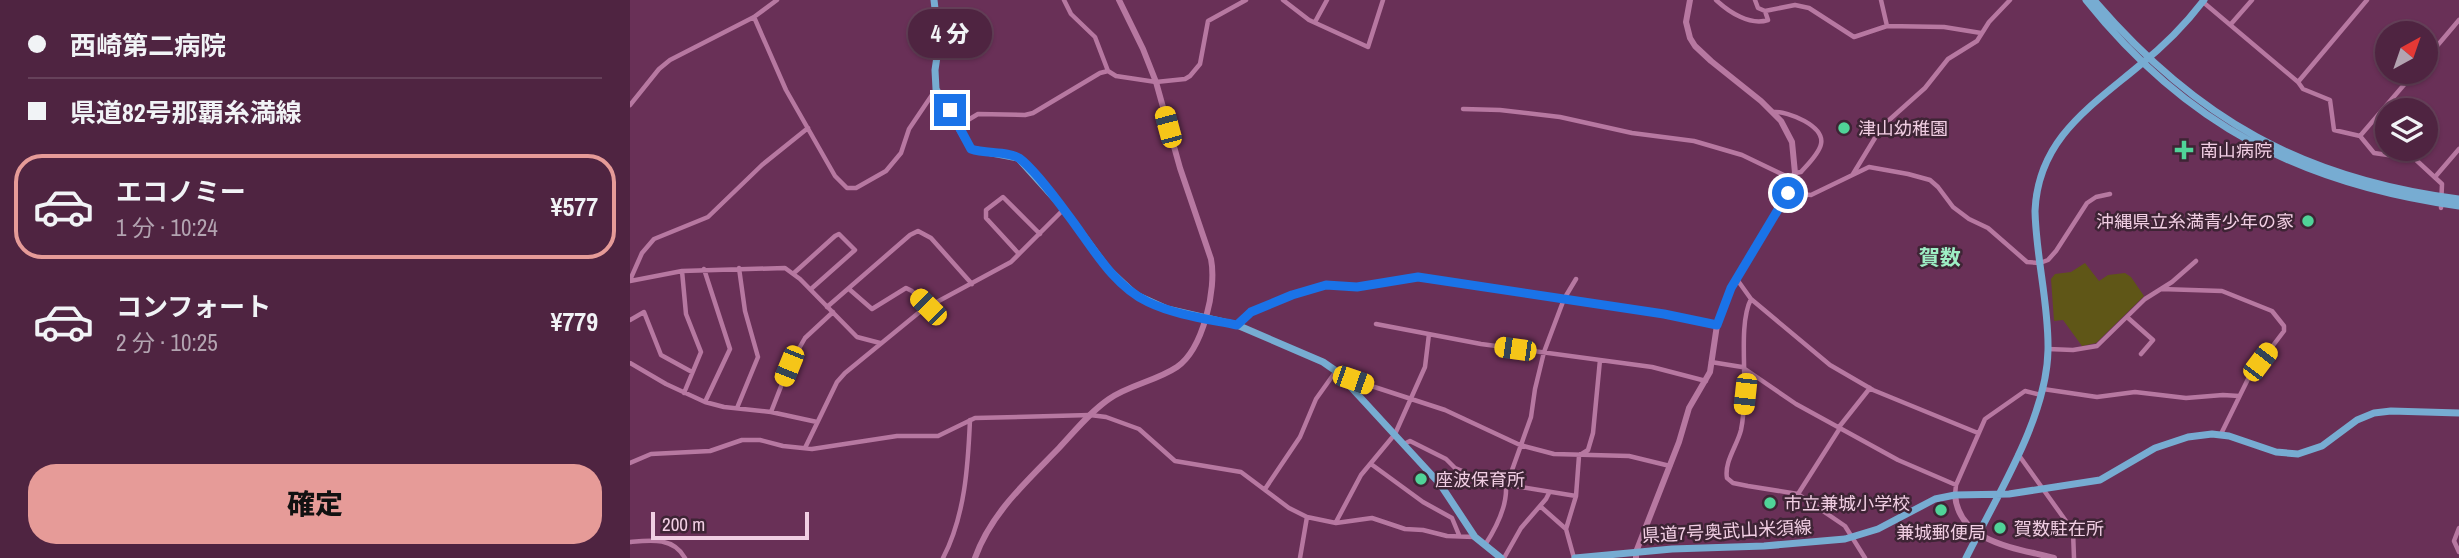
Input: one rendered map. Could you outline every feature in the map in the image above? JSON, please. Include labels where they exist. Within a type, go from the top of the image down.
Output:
[{"type":"main road","points":[[934,0],[939,43],[935,70],[936,89],[971,149],[1018,158],[1064,209],[1108,269],[1136,295],[1156,305],[1237,325],[1323,362],[1336,371],[1440,484],[1455,517],[1484,546],[1502,558]]},
{"type":"main road","points":[[2086,0],[2145,61],[2213,111],[2279,149],[2363,180],[2459,206]]},
{"type":"main road","points":[[2094,0],[2145,61]]},
{"type":"main road","points":[[1966,558],[2018,454],[2043,392],[2048,349],[2035,204],[2041,174],[2063,133],[2075,120],[2174,35],[2203,1]]},
{"type":"main road","points":[[2442,203],[2459,199]]},
{"type":"main road","name":"県道7号奥武山米須線","points":[[1575,558],[1852,538],[1878,529],[1935,499],[1955,495],[1997,495],[2100,480],[2162,444],[2196,435],[2221,435],[2246,440],[2276,452],[2298,454],[2322,446],[2357,420],[2375,413],[2459,413]]},
{"type":"street","points":[[630,105],[659,69],[670,60],[754,17],[777,0]]},
{"type":"street","points":[[1064,0],[1071,14],[1095,37],[1108,71],[1116,76],[1156,82],[1190,76],[1199,64],[1208,21],[1246,0]]},
{"type":"street","points":[[975,558],[986,533],[1007,502],[1090,415],[1120,392],[1169,371],[1187,358],[1194,347],[1212,293],[1214,271],[1211,259],[1180,168],[1156,82],[1119,0]]},
{"type":"street","points":[[1283,0],[1315,22],[1368,47],[1383,0]]},
{"type":"street","points":[[1315,22],[1328,0]]},
{"type":"street","points":[[1636,555],[1689,408],[1706,381],[1717,325],[1736,278],[1788,193],[1794,176],[1792,142],[1774,112],[1695,46],[1686,22],[1690,0]]},
{"type":"street","points":[[1716,0],[1726,9],[1757,22],[1768,20],[1765,11]]},
{"type":"street","points":[[1755,0],[1758,8],[1765,11],[1796,3],[1809,8],[1854,37],[1887,26],[1944,27],[1981,33]]},
{"type":"street","points":[[1881,0],[1887,26]]},
{"type":"street","points":[[1853,174],[1888,121],[1925,88],[1948,59],[1977,41],[2010,0]]},
{"type":"street","points":[[2231,24],[2252,0]]},
{"type":"street","points":[[2298,82],[2367,0]]},
{"type":"street","points":[[2203,1],[2303,89],[2330,100],[2334,130],[2361,136],[2374,153],[2416,159],[2442,184],[2442,203]]},
{"type":"street","points":[[754,17],[775,68],[841,184],[847,188],[856,188],[886,171],[901,153],[909,129],[936,89]]},
{"type":"street","points":[[2438,45],[2459,20]]},
{"type":"street","points":[[958,126],[978,114],[1033,113],[1100,73],[1108,71]]},
{"type":"street","points":[[2361,136],[2405,84]]},
{"type":"street","points":[[1463,109],[1508,110],[1560,117],[1632,134],[1693,141],[1742,155],[1794,176]]},
{"type":"street","points":[[1774,112],[1782,111],[1812,126],[1821,136],[1819,149],[1801,172],[1794,176]]},
{"type":"street","points":[[630,281],[642,253],[654,239],[708,217],[762,165],[808,128]]},
{"type":"street","points":[[2435,177],[2459,149]]},
{"type":"street","points":[[1788,193],[1811,195],[1869,167],[1930,180],[1953,207],[1988,228],[2027,262],[2040,263],[2048,260],[2056,251],[2087,203],[2110,194]]},
{"type":"street","points":[[1019,254],[986,218],[986,210],[1003,197],[1041,235]]},
{"type":"street","points":[[805,449],[841,377],[928,307],[1001,268],[1041,235],[1064,209]]},
{"type":"street","points":[[827,307],[918,231],[930,238],[972,284]]},
{"type":"street","points":[[794,273],[835,236],[839,234],[844,237],[855,250],[811,289]]},
{"type":"street","points":[[2048,349],[2073,351],[2097,346],[2145,299],[2196,261]]},
{"type":"street","points":[[630,281],[682,271],[778,267],[794,273],[857,337],[881,344]]},
{"type":"street","points":[[737,408],[758,357],[738,268]]},
{"type":"street","points":[[704,270],[730,349],[705,402]]},
{"type":"street","points":[[682,271],[686,314],[701,352],[684,393]]},
{"type":"street","points":[[1237,325],[1251,312],[1292,295],[1326,285],[1357,287],[1418,277],[1664,314],[1717,325]]},
{"type":"street","points":[[1736,278],[1751,299],[1830,365],[1908,405],[1978,433]]},
{"type":"street","points":[[1484,546],[1497,527],[1506,486],[1531,417],[1544,352],[1564,299],[1576,279]]},
{"type":"street","points":[[848,289],[872,309],[906,288],[912,290],[928,307]]},
{"type":"street","points":[[2161,289],[2222,291],[2266,307],[2282,320],[2284,331],[2239,396],[2221,435]]},
{"type":"street","points":[[1751,299],[1746,313],[1742,367],[1745,394],[1741,429],[1728,462],[1727,478],[1733,483],[1798,494],[1845,526],[1865,558]]},
{"type":"street","points":[[630,320],[644,312],[661,355],[692,372]]},
{"type":"street","points":[[771,412],[789,366],[805,338],[833,312]]},
{"type":"street","points":[[2127,317],[2153,340],[2141,354]]},
{"type":"street","points":[[1376,324],[1544,352],[1652,366],[1706,381]]},
{"type":"street","points":[[1336,523],[1361,475],[1395,434],[1425,367],[1429,334]]},
{"type":"street","points":[[1579,456],[1588,450],[1593,433],[1600,360]]},
{"type":"street","points":[[1711,362],[1742,367],[1777,393],[1839,428],[1898,460],[1956,485]]},
{"type":"street","points":[[630,363],[705,402],[817,422]]},
{"type":"street","points":[[1265,489],[1300,437],[1316,399],[1336,371]]},
{"type":"street","points":[[1348,382],[1353,380],[1454,414],[1520,445],[1554,454],[1629,456],[1670,466]]},
{"type":"street","points":[[1798,494],[1839,428],[1870,387]]},
{"type":"street","points":[[2054,558],[1991,541],[1978,534],[1956,506],[1956,485],[1985,419],[2025,391],[2096,397],[2134,392],[2186,398],[2239,396]]},
{"type":"street","points":[[630,463],[651,454],[710,451],[751,439],[805,449],[897,436],[938,436],[970,419],[1090,415],[1106,417],[1139,429],[1175,461],[1241,471],[1289,508],[1307,517],[1336,523],[1372,518],[1405,529],[1447,536],[1475,537]]},
{"type":"street","points":[[943,558],[953,536],[965,484],[970,419]]},
{"type":"street","points":[[1404,444],[1410,441],[1446,459],[1455,468],[1506,486],[1576,496]]},
{"type":"street","points":[[2018,454],[2073,531],[2074,558]]},
{"type":"street","points":[[1566,529],[1576,496],[1579,456]]},
{"type":"street","points":[[1371,464],[1423,502],[1455,517],[1459,536]]},
{"type":"street","points":[[1502,558],[1521,528],[1549,493]]},
{"type":"street","points":[[1540,506],[1566,529],[1575,558]]},
{"type":"street","points":[[1300,558],[1307,517]]},
{"type":"street","points":[[2459,528],[2454,541],[2459,552]]},
{"type":"street","points":[[630,542],[667,542],[681,551],[685,558]]},
{"type":"shaded area","points":[[2085,263],[2099,281],[2108,275],[2125,273],[2144,296],[2096,343],[2082,346],[2063,320],[2054,321],[2051,279],[2055,274],[2071,272]]},
{"type":"place","name":"津山幼稚園","points":[[1844,128]]},
{"type":"place","name":"南山病院","points":[[2184,150]]},
{"type":"place","name":"沖縄県立糸満青少年の家","points":[[2308,221]]},
{"type":"place","name":"座波保育所","points":[[1421,479]]},
{"type":"place","name":"市立兼城小学校","points":[[1770,503]]},
{"type":"place","name":"兼城郵便局","points":[[1941,510]]},
{"type":"place","name":"賀数駐在所","points":[[2000,528]]},
{"type":"district","name":"賀数","points":[[1940,257]]},
{"type":"route","points":[[950,110],[971,149],[1018,158],[1064,209],[1108,269],[1136,295],[1146,302],[1167,309],[1237,325],[1251,312],[1292,295],[1326,285],[1357,287],[1426,277],[1664,314],[1717,325],[1731,288],[1788,193]]}]
